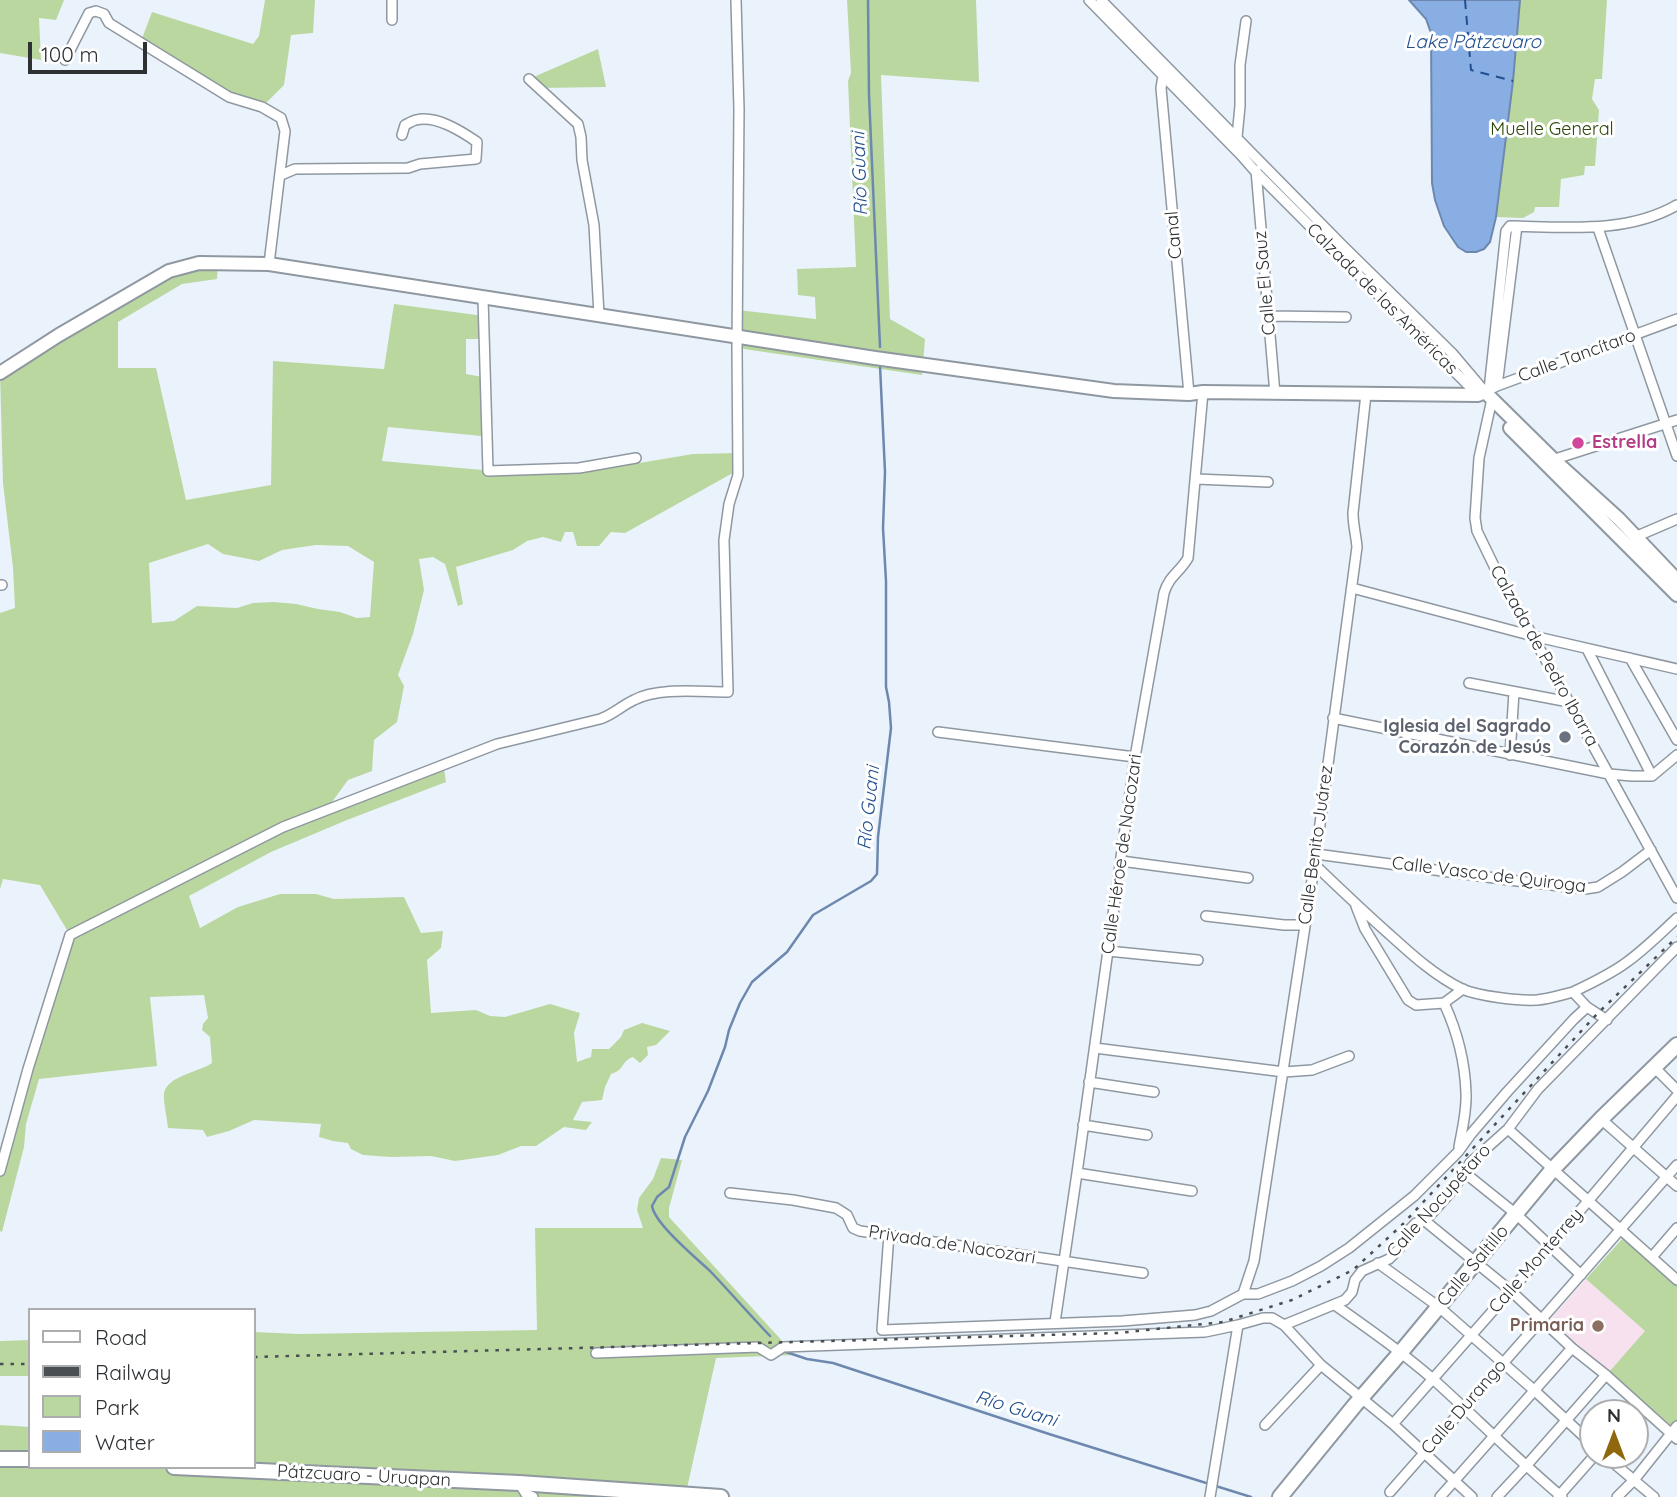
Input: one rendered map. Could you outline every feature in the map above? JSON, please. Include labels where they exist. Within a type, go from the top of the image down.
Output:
[{"type":"main road","points":[[0,373],[169,271],[199,263],[269,264],[737,337],[1114,391],[1189,394],[1489,395]]},
{"type":"main road","name":"Calzada de las Américas","points":[[1489,395],[1608,527],[1677,595]]},
{"type":"main road","name":"Calzada de las Américas","points":[[1548,461],[1619,519],[1677,580]]},
{"type":"main road","points":[[1608,527],[1619,519]]},
{"type":"main road","name":"Calle Saltillo","points":[[1280,1497],[1553,1170],[1677,1045]]},
{"type":"main road","points":[[0,1459],[28,1459]]},
{"type":"main road","name":"Pátzcuaro - Uruapan","points":[[217,1469],[519,1483],[721,1497]]},
{"type":"street","points":[[391,20],[392,0]]},
{"type":"street","points":[[0,1171],[70,934],[282,827],[497,744],[612,715],[634,699],[650,695],[728,692],[724,540],[729,504],[738,475],[736,0]]},
{"type":"street","name":"Calzada de las Américas","points":[[1089,0],[1102,5],[1237,137],[1452,353],[1489,395]]},
{"type":"street","name":"Calzada de las Américas","points":[[1102,5],[1163,76],[1255,171],[1489,395]]},
{"type":"street","points":[[65,60],[89,13],[104,13],[109,23],[229,97],[262,107],[281,118],[285,131],[269,264]]},
{"type":"street","points":[[1237,137],[1240,65],[1246,21]]},
{"type":"street","name":"Canal","points":[[1163,76],[1161,88],[1189,394]]},
{"type":"street","points":[[529,79],[578,124],[594,225],[599,315]]},
{"type":"street","points":[[281,175],[295,169],[408,168],[420,163],[476,159],[477,142],[445,124],[415,120],[405,125],[402,135]]},
{"type":"street","points":[[1255,171],[1263,164]]},
{"type":"street","name":"Calle El Sauz","points":[[1255,171],[1275,394]]},
{"type":"street","points":[[1677,205],[1649,218],[1598,228],[1677,456]]},
{"type":"street","name":"Calzada de Pedro Ibarra","points":[[1598,228],[1510,226],[1506,230],[1501,316],[1479,458],[1475,518],[1477,531],[1677,898]]},
{"type":"street","points":[[483,298],[488,471],[579,468],[636,458]]},
{"type":"street","points":[[1268,316],[1346,317]]},
{"type":"street","name":"Calle Tancítaro","points":[[1489,395],[1677,319]]},
{"type":"street","name":"Calle Héroe de Nacozari","points":[[1055,1322],[1135,757],[1164,593],[1170,578],[1188,558],[1203,393]]},
{"type":"street","name":"Calle Benito Juárez","points":[[1243,1294],[1254,1261],[1315,859],[1357,547],[1353,513],[1366,394]]},
{"type":"street","points":[[1548,461],[1677,420]]},
{"type":"street","points":[[1196,479],[1268,482]]},
{"type":"street","points":[[1635,537],[1677,519]]},
{"type":"street","points":[[1352,588],[1533,636],[1677,669]]},
{"type":"street","points":[[1587,649],[1653,776]]},
{"type":"street","points":[[1630,659],[1677,740]]},
{"type":"street","points":[[1469,682],[1569,702]]},
{"type":"street","points":[[1510,755],[1514,692]]},
{"type":"street","points":[[1333,718],[1609,774],[1653,776],[1677,755]]},
{"type":"street","points":[[938,733],[1135,757]]},
{"type":"street","name":"Calle Vasco de Quiroga","points":[[1315,859],[1585,889],[1598,887],[1651,850]]},
{"type":"street","points":[[1315,859],[1355,904],[1414,957],[1463,989],[1495,997],[1534,1000],[1573,992],[1627,963],[1677,918]]},
{"type":"street","points":[[1121,861],[1248,878]]},
{"type":"street","points":[[1355,904],[1365,929],[1408,1000],[1416,1005],[1444,1003],[1463,989]]},
{"type":"street","points":[[1206,916],[1305,925]]},
{"type":"street","name":"Calle Nocupétaro","points":[[1284,1325],[1345,1300],[1362,1271],[1389,1259],[1399,1249],[1409,1230],[1416,1223],[1426,1221],[1450,1193],[1470,1163],[1508,1129],[1538,1089],[1677,947]]},
{"type":"street","points":[[1108,951],[1198,960]]},
{"type":"street","points":[[1573,992],[1587,1007],[1607,1020]]},
{"type":"street","points":[[1444,1003],[1454,1025],[1463,1061],[1466,1095],[1458,1152]]},
{"type":"street","points":[[889,1234],[882,1330],[1122,1321],[1195,1315],[1211,1311],[1243,1294],[1258,1294],[1321,1266],[1349,1248],[1414,1196],[1458,1152],[1507,1092],[1587,1007]]},
{"type":"street","points":[[1095,1048],[1284,1072],[1312,1070],[1349,1056]]},
{"type":"street","points":[[1654,1067],[1677,1090]]},
{"type":"street","points":[[1089,1082],[1154,1092]]},
{"type":"street","name":"Calle Monterrey","points":[[1393,1424],[1434,1380],[1677,1096]]},
{"type":"street","points":[[1601,1119],[1677,1186]]},
{"type":"street","points":[[1083,1125],[1147,1135]]},
{"type":"street","points":[[1508,1129],[1677,1280]]},
{"type":"street","name":"Calle Durango","points":[[1390,1492],[1677,1164]]},
{"type":"street","points":[[1077,1173],[1192,1191]]},
{"type":"street","points":[[1465,1173],[1516,1214],[1581,1275]]},
{"type":"street","name":"Privada de Nacozari","points":[[730,1193],[836,1208],[847,1215],[853,1228],[860,1231],[1143,1273]]},
{"type":"street","points":[[1426,1221],[1606,1375],[1627,1399]]},
{"type":"street","points":[[1652,1256],[1677,1228]]},
{"type":"street","points":[[1378,1263],[1438,1307],[1579,1432]]},
{"type":"street","points":[[1335,1305],[1401,1352],[1434,1380],[1559,1496],[1583,1469]]},
{"type":"street","points":[[596,1353],[758,1346],[768,1354],[779,1350],[1205,1332],[1272,1318],[1284,1325],[1321,1365],[1393,1424],[1472,1497]]},
{"type":"street","points":[[1210,1494],[1238,1325]]},
{"type":"street","points":[[1440,1497],[1572,1348]]},
{"type":"street","points":[[1265,1425],[1321,1365]]},
{"type":"street","points":[[1497,1497],[1606,1375]]},
{"type":"street","points":[[1617,1497],[1675,1433],[1649,1417]]},
{"type":"street","points":[[1621,1469],[1654,1497]]},
{"type":"street","points":[[519,1483],[526,1494],[533,1497]]},
{"type":"shaded area","name":"Primaria","points":[[1586,1279],[1646,1331],[1609,1372],[1550,1320]]},
{"type":"green space","points":[[0,0],[64,0],[56,20],[39,18],[41,60],[0,53]]},
{"type":"green space","points":[[265,0],[315,0],[313,33],[291,35],[284,85],[262,107],[229,97],[141,41],[152,12],[253,44],[259,36]]},
{"type":"green space","points":[[847,0],[976,0],[979,82],[881,75],[890,319],[925,339],[922,375],[737,348],[738,310],[816,319],[815,297],[798,295],[797,269],[856,267]]},
{"type":"green space","name":"Muelle General","points":[[1520,0],[1607,0],[1602,79],[1595,79],[1592,99],[1599,110],[1595,166],[1585,166],[1584,175],[1561,179],[1559,207],[1535,207],[1534,212],[1523,218],[1496,217],[1513,81]]},
{"type":"green space","points":[[598,49],[606,87],[540,88],[529,79]]},
{"type":"green space","points":[[218,263],[217,279],[182,284],[118,322],[118,368],[156,368],[186,500],[271,485],[273,361],[384,369],[394,304],[484,316],[482,339],[466,339],[466,374],[488,378],[492,437],[388,427],[382,461],[494,471],[586,472],[693,454],[737,453],[738,475],[731,474],[625,533],[611,532],[599,546],[577,546],[573,532],[565,532],[561,542],[543,537],[527,541],[513,550],[456,567],[463,604],[458,606],[445,564],[433,557],[419,559],[424,590],[413,634],[398,675],[404,686],[397,722],[374,740],[372,771],[348,780],[332,802],[443,762],[446,782],[271,852],[189,896],[200,928],[238,907],[280,894],[316,894],[334,899],[404,897],[421,933],[443,931],[441,948],[427,960],[431,1013],[476,1010],[490,1016],[505,1017],[550,1004],[580,1013],[574,1033],[577,1062],[591,1057],[592,1049],[609,1049],[624,1030],[642,1023],[670,1031],[656,1045],[647,1047],[648,1055],[640,1063],[633,1057],[611,1074],[602,1100],[582,1102],[573,1120],[592,1122],[586,1130],[564,1127],[536,1146],[521,1146],[498,1155],[455,1161],[431,1156],[391,1157],[363,1155],[351,1149],[348,1143],[319,1137],[321,1124],[254,1120],[207,1137],[203,1130],[168,1128],[164,1096],[166,1087],[177,1078],[212,1063],[210,1037],[202,1030],[208,1018],[204,995],[150,997],[157,1066],[39,1079],[2,1232],[0,1171],[70,935],[40,885],[3,879],[0,889],[0,613],[15,608],[3,483],[0,373],[169,271]],"holes":[[[208,544],[223,554],[259,561],[282,550],[316,545],[348,546],[374,562],[370,617],[357,618],[340,612],[274,602],[253,603],[237,608],[197,606],[174,621],[152,623],[149,563]]]},
{"type":"green space","points":[[661,1158],[682,1160],[669,1217],[795,1355],[716,1358],[685,1497],[0,1497],[0,1425],[28,1427],[28,1469],[256,1469],[256,1332],[300,1334],[537,1330],[535,1228],[643,1228],[637,1210],[639,1198],[653,1179]]},
{"type":"green space","points":[[1623,1238],[1677,1285],[1677,1428],[1649,1407],[1649,1399],[1640,1399],[1609,1372],[1645,1331],[1586,1279]]},
{"type":"green space","points":[[28,1340],[28,1376],[0,1376],[0,1341]]},
{"type":"water","name":"Lake Pátzcuaro","points":[[1409,0],[1520,0],[1496,217],[1490,242],[1484,249],[1476,252],[1466,252],[1458,247],[1444,226],[1435,200],[1432,183],[1431,33],[1426,19]]},
{"type":"waterway","name":"Río Guani","points":[[868,0],[869,95],[880,347]]},
{"type":"waterway","name":"Río Guani","points":[[770,1336],[710,1271],[668,1231],[652,1206],[657,1197],[669,1187],[685,1137],[708,1091],[729,1030],[752,982],[787,952],[813,915],[871,881],[877,874],[878,837],[891,728],[886,687],[883,528],[885,472],[880,366]]},
{"type":"waterway","name":"Río Guani","points":[[783,1351],[807,1359],[833,1363],[1251,1497]]},
{"type":"ferry route","points":[[1465,0],[1471,70],[1513,81]]},
{"type":"railway","points":[[256,1357],[1118,1333],[1223,1322],[1292,1300],[1353,1270],[1403,1224],[1597,1014],[1677,937]]},
{"type":"railway","points":[[0,1364],[28,1364]]},
{"type":"place","name":"Estrella","points":[[1578,443]]},
{"type":"place","name":"Iglesia del Sagrado Corazón de Jesús","points":[[1565,737]]},
{"type":"place","name":"Primaria","points":[[1598,1326]]}]
